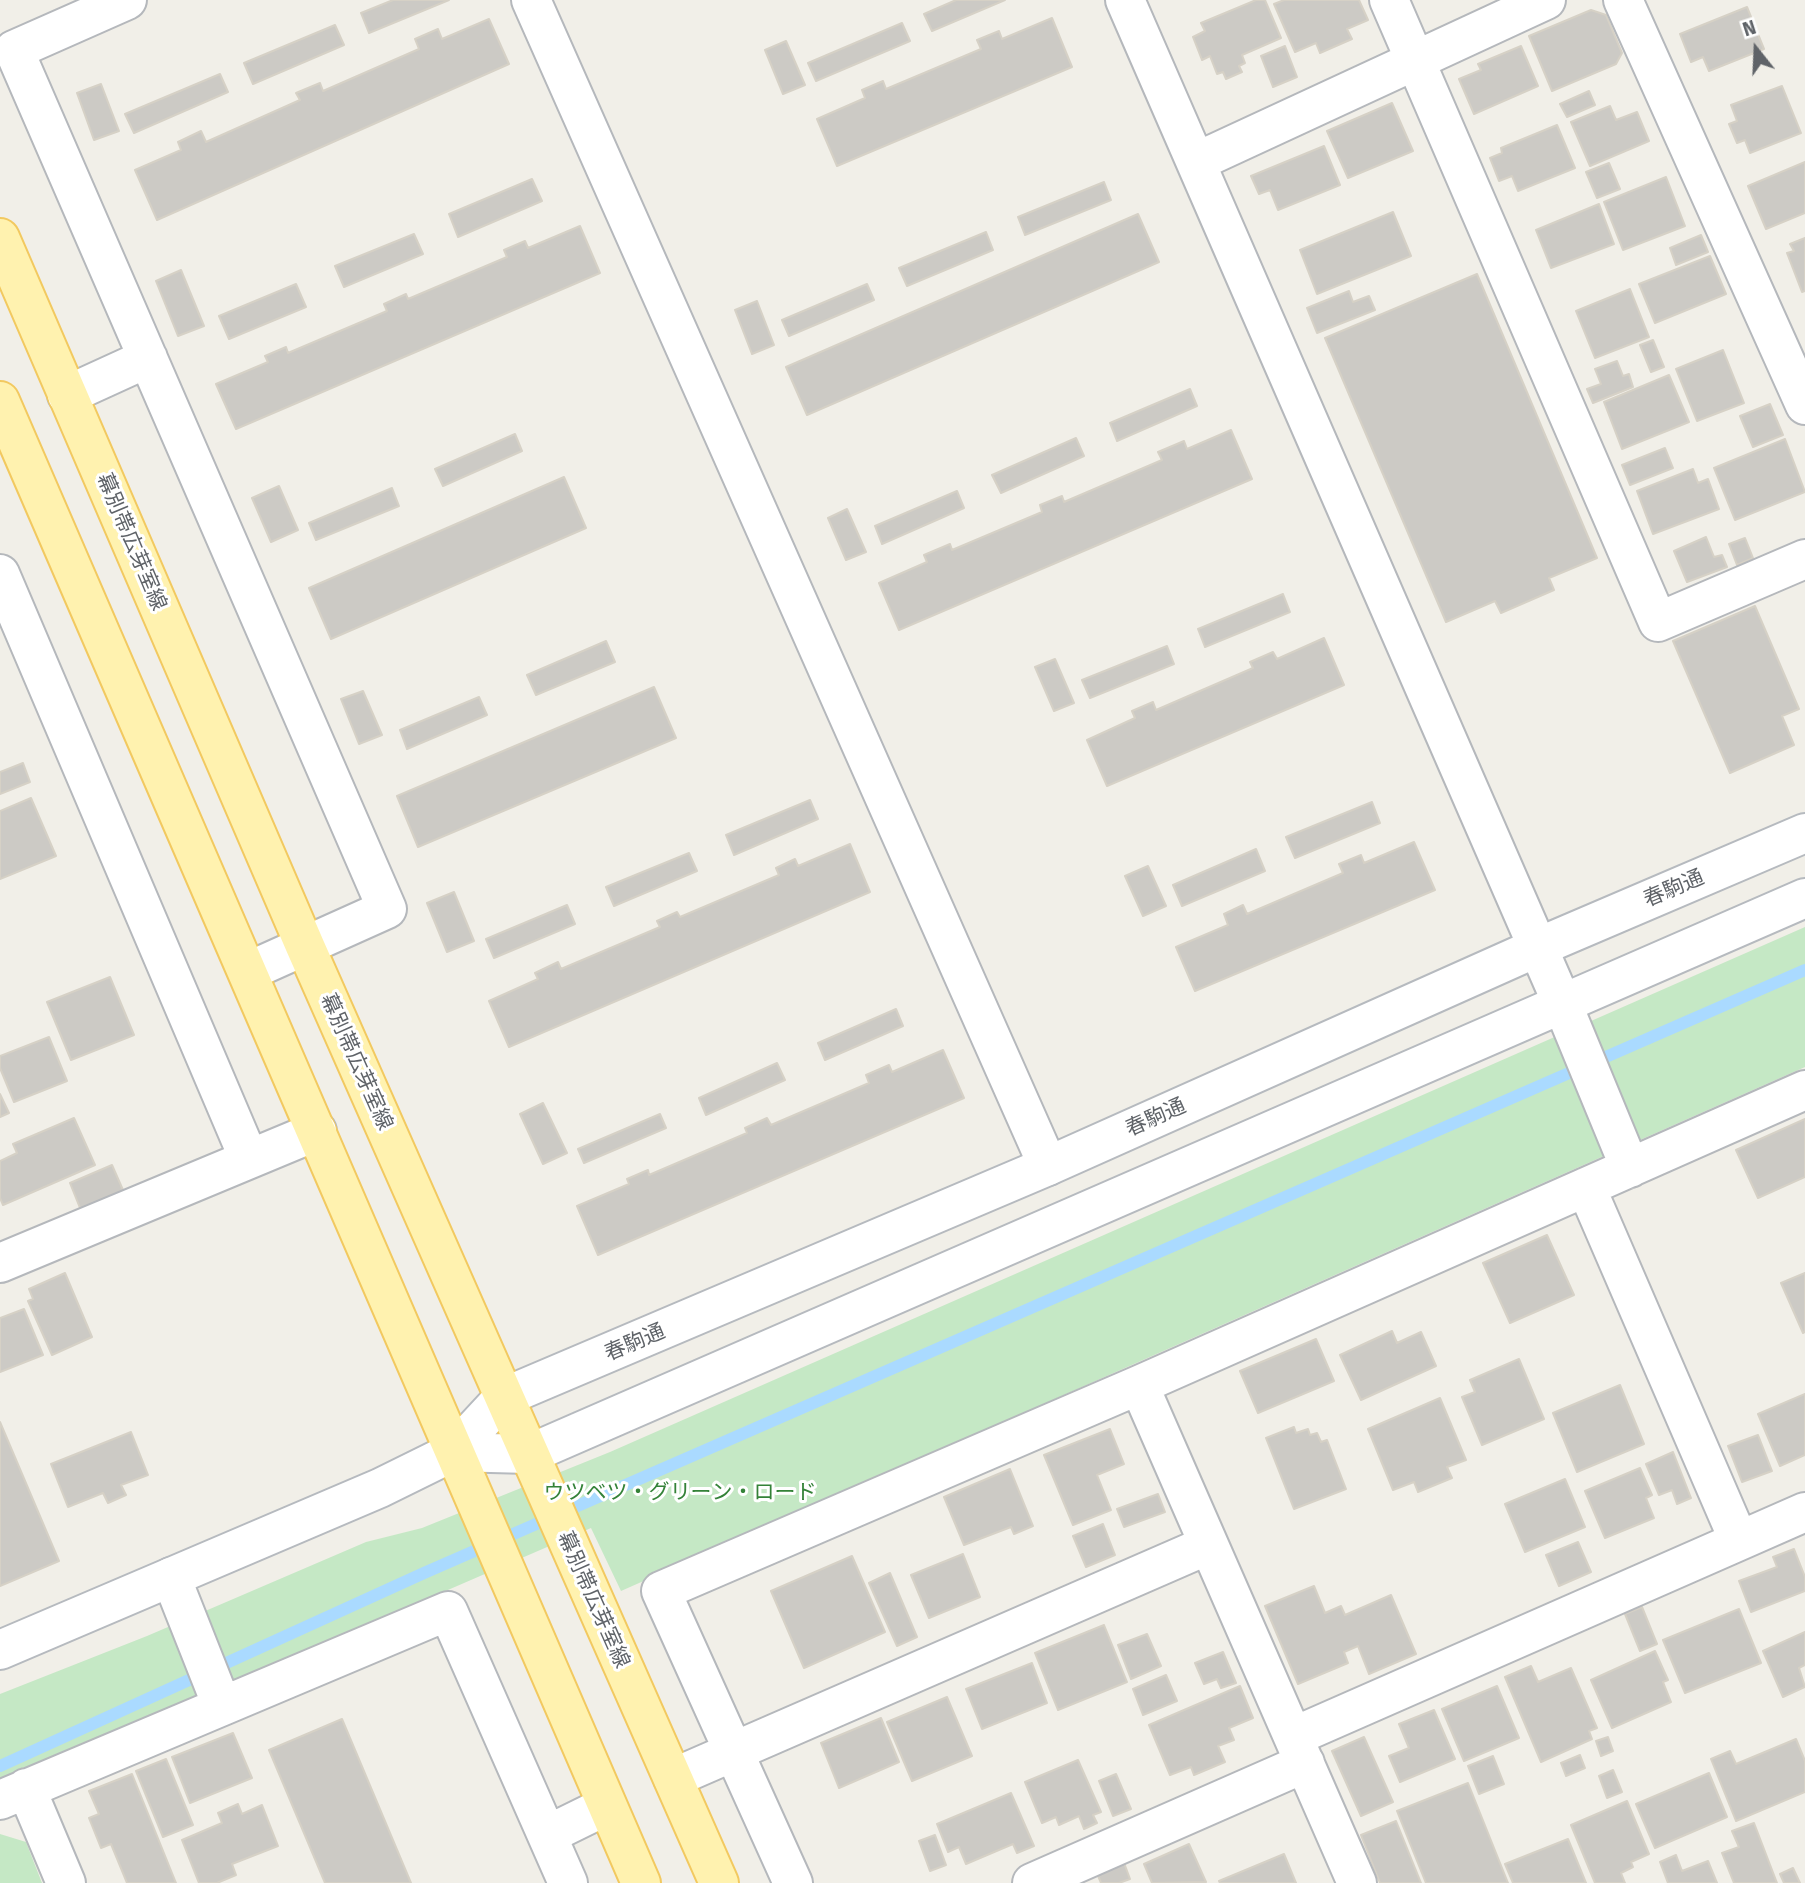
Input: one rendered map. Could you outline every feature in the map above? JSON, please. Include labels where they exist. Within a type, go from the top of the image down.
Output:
[{"type":"main road","name":"幕別帯広芽室線","points":[[0,238],[305,946],[719,1883]]},
{"type":"main road","points":[[0,401],[249,971],[453,1452],[641,1883]]},
{"type":"street","points":[[127,0],[15,50],[387,909],[249,971]]},
{"type":"street","points":[[531,0],[1048,1166]]},
{"type":"street","points":[[1125,0],[1562,1003],[1630,1168]]},
{"type":"street","points":[[1389,0],[1658,622],[1805,559]]},
{"type":"street","points":[[1196,162],[1546,0]]},
{"type":"street","points":[[1623,0],[1805,405]]},
{"type":"street","points":[[67,395],[148,358]]},
{"type":"street","points":[[0,574],[249,1159]]},
{"type":"street","name":"春駒通","points":[[504,1397],[1048,1166],[1536,948],[1805,833]]},
{"type":"street","points":[[453,1452],[529,1454],[1805,898]]},
{"type":"street","points":[[793,1883],[662,1591],[1139,1385],[1805,1090]]},
{"type":"street","points":[[0,1263],[317,1131]]},
{"type":"street","points":[[1586,1187],[1739,1541]]},
{"type":"street","points":[[1139,1385],[1357,1883]]},
{"type":"street","points":[[0,1650],[380,1488],[453,1452],[504,1397]]},
{"type":"street","points":[[1032,1883],[1300,1749],[1805,1512]]},
{"type":"street","points":[[673,1778],[1208,1545]]},
{"type":"street","points":[[171,1577],[222,1706]]},
{"type":"street","points":[[66,1883],[13,1794],[448,1611],[568,1883]]},
{"type":"street","points":[[547,1835],[606,1806]]},
{"type":"green space","name":"ウツベツ・グリーン・ロード","points":[[1805,927],[1805,1067],[621,1591],[591,1528],[0,1784],[0,1694],[147,1636],[366,1542],[422,1528],[610,1452]]},
{"type":"green space","points":[[0,1834],[26,1842],[42,1883],[0,1883]]},
{"type":"building","points":[[393,0],[449,0],[369,33],[361,13]]},
{"type":"building","points":[[956,0],[1005,0],[932,31],[924,14]]},
{"type":"building","points":[[1256,0],[1265,0],[1281,38],[1242,55],[1245,63],[1239,66],[1242,72],[1226,79],[1223,72],[1217,74],[1210,56],[1202,60],[1193,37],[1205,31],[1201,23]]},
{"type":"building","points":[[1284,0],[1359,0],[1368,20],[1347,29],[1352,39],[1320,53],[1316,43],[1295,52],[1274,4]]},
{"type":"building","points":[[1747,7],[1764,49],[1709,71],[1703,57],[1691,62],[1680,34]]},
{"type":"building","points":[[1591,10],[1606,15],[1622,53],[1616,64],[1552,91],[1529,36]]},
{"type":"building","points":[[1052,18],[1072,67],[837,166],[817,119],[865,98],[862,90],[883,81],[886,89],[981,49],[977,40],[999,31],[1002,39]]},
{"type":"building","points":[[489,19],[509,64],[157,220],[135,170],[181,150],[178,142],[201,131],[206,142],[300,100],[296,93],[320,83],[323,91],[419,49],[415,39],[438,29],[442,39]]},
{"type":"building","points":[[902,23],[910,41],[816,81],[808,63]]},
{"type":"building","points":[[335,25],[344,45],[253,84],[244,63]]},
{"type":"building","points":[[786,41],[805,85],[783,94],[765,50]]},
{"type":"building","points":[[1285,46],[1297,77],[1273,87],[1261,56]]},
{"type":"building","points":[[1521,46],[1538,86],[1474,114],[1459,79],[1481,70],[1478,64]]},
{"type":"building","points":[[220,74],[228,92],[134,133],[125,114]]},
{"type":"building","points":[[101,84],[119,131],[94,140],[77,93]]},
{"type":"building","points":[[1782,86],[1801,133],[1750,153],[1745,140],[1737,143],[1729,124],[1737,121],[1731,105]]},
{"type":"building","points":[[1589,91],[1595,105],[1567,117],[1560,104]]},
{"type":"building","points":[[1392,103],[1413,151],[1348,178],[1327,131]]},
{"type":"building","points":[[1610,106],[1616,120],[1637,112],[1649,141],[1590,166],[1571,122]]},
{"type":"building","points":[[1557,125],[1575,168],[1518,191],[1512,176],[1499,181],[1490,158],[1502,153],[1501,148]]},
{"type":"building","points":[[1324,146],[1340,185],[1278,210],[1270,190],[1259,194],[1251,176]]},
{"type":"building","points":[[1805,162],[1805,213],[1766,229],[1748,186]]},
{"type":"building","points":[[1609,163],[1620,189],[1597,198],[1586,172]]},
{"type":"building","points":[[1666,177],[1685,226],[1623,250],[1604,202]]},
{"type":"building","points":[[532,179],[542,201],[458,237],[449,214]]},
{"type":"building","points":[[1104,182],[1111,200],[1025,235],[1018,217]]},
{"type":"building","points":[[1599,204],[1614,244],[1551,268],[1536,230]]},
{"type":"building","points":[[1393,212],[1411,256],[1317,294],[1300,250]]},
{"type":"building","points":[[1138,214],[1159,262],[807,415],[786,367]]},
{"type":"building","points":[[580,226],[600,273],[236,429],[216,384],[268,362],[265,356],[286,347],[288,353],[387,311],[384,304],[406,294],[408,299],[507,257],[504,250],[525,241],[528,248]]},
{"type":"building","points":[[986,232],[993,250],[907,286],[899,268]]},
{"type":"building","points":[[414,234],[423,254],[344,287],[335,266]]},
{"type":"building","points":[[1701,235],[1708,252],[1676,265],[1670,248]]},
{"type":"building","points":[[1805,238],[1805,291],[1802,292],[1787,253],[1794,251],[1790,244]]},
{"type":"building","points":[[1710,256],[1726,294],[1655,323],[1639,284]]},
{"type":"building","points":[[181,270],[204,326],[178,336],[156,281]]},
{"type":"building","points":[[1477,274],[1597,558],[1549,578],[1554,590],[1501,613],[1495,601],[1446,622],[1325,338]]},
{"type":"building","points":[[296,284],[306,307],[229,339],[219,316]]},
{"type":"building","points":[[867,284],[874,300],[789,336],[782,320]]},
{"type":"building","points":[[1630,289],[1649,337],[1595,358],[1576,311]]},
{"type":"building","points":[[1349,291],[1353,302],[1369,296],[1375,310],[1317,333],[1307,308]]},
{"type":"building","points":[[757,301],[774,345],[752,354],[735,310]]},
{"type":"building","points":[[1653,340],[1664,367],[1651,372],[1640,345]]},
{"type":"building","points":[[1723,350],[1744,403],[1697,421],[1676,369]]},
{"type":"building","points":[[1617,361],[1623,376],[1629,374],[1633,387],[1593,403],[1587,389],[1601,384],[1595,369]]},
{"type":"building","points":[[1669,375],[1689,422],[1622,449],[1604,402]]},
{"type":"building","points":[[1190,389],[1197,406],[1117,441],[1110,423]]},
{"type":"building","points":[[1770,404],[1783,435],[1753,447],[1740,416]]},
{"type":"building","points":[[1231,430],[1252,479],[899,630],[879,583],[927,562],[924,555],[950,544],[952,550],[1042,512],[1040,505],[1062,496],[1064,502],[1162,460],[1158,452],[1184,441],[1187,449]]},
{"type":"building","points":[[515,434],[522,451],[443,486],[435,469]]},
{"type":"building","points":[[1076,438],[1084,456],[1001,493],[992,475]]},
{"type":"building","points":[[1785,439],[1805,492],[1735,520],[1714,468]]},
{"type":"building","points":[[1665,448],[1673,468],[1630,485],[1622,465]]},
{"type":"building","points":[[1693,469],[1698,483],[1708,479],[1719,509],[1653,534],[1637,491]]},
{"type":"building","points":[[564,477],[586,528],[331,639],[309,588]]},
{"type":"building","points":[[279,486],[298,530],[271,542],[252,498]]},
{"type":"building","points":[[392,488],[399,506],[316,540],[309,523]]},
{"type":"building","points":[[957,491],[964,508],[882,544],[875,526]]},
{"type":"building","points":[[847,509],[866,552],[846,560],[828,518]]},
{"type":"building","points":[[1706,537],[1714,557],[1722,555],[1727,567],[1687,582],[1674,551]]},
{"type":"building","points":[[1745,538],[1753,558],[1737,565],[1729,544]]},
{"type":"building","points":[[1283,594],[1290,612],[1205,647],[1198,629]]},
{"type":"building","points":[[1755,606],[1799,709],[1782,716],[1794,745],[1730,773],[1673,641]]},
{"type":"building","points":[[1324,638],[1344,685],[1107,786],[1087,740],[1135,718],[1132,711],[1153,702],[1156,710],[1253,668],[1250,662],[1273,652],[1277,659]]},
{"type":"building","points":[[606,641],[615,662],[536,695],[527,675]]},
{"type":"building","points":[[1167,646],[1174,664],[1090,698],[1082,680]]},
{"type":"building","points":[[1055,659],[1074,703],[1054,711],[1035,667]]},
{"type":"building","points":[[654,687],[676,738],[418,847],[397,796]]},
{"type":"building","points":[[363,691],[382,735],[359,744],[341,699]]},
{"type":"building","points":[[479,697],[487,715],[407,749],[400,730]]},
{"type":"building","points":[[23,763],[30,782],[0,794],[0,772]]},
{"type":"building","points":[[31,798],[56,856],[0,879],[0,811]]},
{"type":"building","points":[[810,800],[818,819],[734,855],[726,835]]},
{"type":"building","points":[[1372,802],[1380,823],[1295,858],[1286,837]]},
{"type":"building","points":[[1414,842],[1435,890],[1195,991],[1176,947],[1228,925],[1224,914],[1243,905],[1247,914],[1343,873],[1339,864],[1361,855],[1364,863]]},
{"type":"building","points":[[850,844],[870,892],[509,1047],[489,1001],[538,979],[535,973],[558,962],[561,969],[660,927],[657,921],[677,912],[680,917],[779,875],[776,868],[795,859],[798,866]]},
{"type":"building","points":[[1256,849],[1265,871],[1182,906],[1173,885]]},
{"type":"building","points":[[689,853],[697,871],[614,906],[606,887]]},
{"type":"building","points":[[1148,866],[1166,906],[1143,916],[1125,876]]},
{"type":"building","points":[[454,892],[474,941],[447,952],[427,903]]},
{"type":"building","points":[[567,905],[575,924],[494,958],[486,939]]},
{"type":"building","points":[[110,977],[134,1035],[71,1060],[47,1002]]},
{"type":"building","points":[[896,1009],[903,1026],[825,1060],[818,1043]]},
{"type":"building","points":[[49,1037],[67,1081],[14,1102],[0,1068],[0,1056]]},
{"type":"building","points":[[943,1050],[964,1098],[598,1255],[577,1206],[629,1184],[627,1179],[648,1170],[649,1175],[747,1133],[745,1128],[767,1118],[771,1125],[869,1083],[866,1075],[889,1065],[892,1072]]},
{"type":"building","points":[[777,1063],[785,1080],[706,1115],[699,1098]]},
{"type":"building","points":[[0,1094],[9,1113],[0,1117]]},
{"type":"building","points":[[543,1103],[567,1153],[543,1164],[520,1114]]},
{"type":"building","points":[[660,1114],[666,1128],[584,1163],[578,1149]]},
{"type":"building","points":[[74,1118],[95,1165],[3,1205],[0,1198],[0,1161],[17,1153],[13,1144]]},
{"type":"building","points":[[1805,1119],[1805,1177],[1758,1198],[1736,1150]]},
{"type":"building","points":[[112,1165],[123,1190],[80,1208],[70,1183]]},
{"type":"building","points":[[1547,1235],[1574,1295],[1510,1323],[1483,1263]]},
{"type":"building","points":[[65,1273],[92,1337],[52,1355],[28,1301],[33,1299],[29,1289]]},
{"type":"building","points":[[1805,1273],[1805,1332],[1803,1333],[1781,1283]]},
{"type":"building","points":[[24,1309],[43,1355],[0,1372],[0,1318]]},
{"type":"building","points":[[1392,1331],[1397,1343],[1421,1332],[1436,1366],[1361,1400],[1340,1355]]},
{"type":"building","points":[[1316,1339],[1334,1381],[1258,1413],[1240,1371]]},
{"type":"building","points":[[1519,1359],[1544,1419],[1482,1445],[1462,1397],[1475,1392],[1470,1380]]},
{"type":"building","points":[[1620,1385],[1644,1444],[1577,1472],[1553,1413]]},
{"type":"building","points":[[1805,1394],[1805,1455],[1780,1466],[1758,1414]]},
{"type":"building","points":[[1440,1398],[1466,1460],[1447,1467],[1452,1478],[1418,1492],[1414,1482],[1393,1490],[1368,1429]]},
{"type":"building","points":[[0,1422],[59,1561],[0,1586]]},
{"type":"building","points":[[1294,1427],[1296,1433],[1308,1429],[1310,1435],[1317,1433],[1321,1442],[1327,1440],[1346,1489],[1294,1509],[1266,1438]]},
{"type":"building","points":[[1110,1429],[1124,1464],[1097,1475],[1111,1510],[1073,1525],[1044,1455]]},
{"type":"building","points":[[131,1432],[148,1475],[121,1485],[126,1495],[108,1503],[103,1493],[68,1507],[51,1464]]},
{"type":"building","points":[[1758,1435],[1772,1471],[1742,1482],[1728,1446]]},
{"type":"building","points":[[1673,1452],[1691,1498],[1677,1504],[1672,1490],[1659,1495],[1646,1464]]},
{"type":"building","points":[[1640,1468],[1652,1495],[1646,1498],[1654,1518],[1605,1538],[1585,1491]]},
{"type":"building","points":[[1010,1469],[1033,1526],[1014,1534],[1011,1527],[964,1545],[944,1497]]},
{"type":"building","points":[[1565,1479],[1585,1527],[1525,1552],[1505,1504]]},
{"type":"building","points":[[1158,1494],[1165,1512],[1124,1527],[1117,1509]]},
{"type":"building","points":[[1103,1524],[1115,1555],[1086,1567],[1073,1536]]},
{"type":"building","points":[[1578,1542],[1591,1572],[1559,1586],[1546,1555]]},
{"type":"building","points":[[1794,1549],[1805,1577],[1805,1591],[1751,1612],[1739,1581],[1777,1567],[1773,1557]]},
{"type":"building","points":[[963,1554],[980,1597],[929,1618],[911,1575]]},
{"type":"building","points":[[852,1556],[885,1632],[804,1668],[771,1591]]},
{"type":"building","points":[[890,1573],[917,1637],[897,1646],[869,1583]]},
{"type":"building","points":[[1314,1586],[1325,1613],[1341,1606],[1345,1615],[1391,1595],[1416,1654],[1369,1674],[1358,1646],[1344,1652],[1348,1663],[1298,1684],[1265,1606]]},
{"type":"building","points":[[1642,1607],[1657,1644],[1640,1651],[1625,1614]]},
{"type":"building","points":[[1739,1609],[1761,1663],[1685,1693],[1663,1640]]},
{"type":"building","points":[[1104,1625],[1127,1682],[1058,1710],[1035,1653]]},
{"type":"building","points":[[1805,1632],[1805,1665],[1799,1668],[1805,1687],[1783,1697],[1763,1651]]},
{"type":"building","points":[[1147,1634],[1161,1666],[1131,1679],[1118,1645]]},
{"type":"building","points":[[1655,1651],[1668,1680],[1663,1682],[1671,1702],[1612,1728],[1591,1680]]},
{"type":"building","points":[[1223,1652],[1236,1683],[1221,1688],[1217,1679],[1204,1684],[1195,1663]]},
{"type":"building","points":[[1032,1663],[1047,1703],[982,1729],[966,1689]]},
{"type":"building","points":[[1531,1666],[1538,1682],[1571,1668],[1597,1728],[1589,1731],[1592,1739],[1541,1762],[1505,1677]]},
{"type":"building","points":[[1166,1675],[1177,1701],[1143,1715],[1133,1689]]},
{"type":"building","points":[[1240,1686],[1253,1718],[1229,1728],[1234,1740],[1218,1746],[1225,1762],[1194,1775],[1191,1767],[1170,1775],[1149,1725]]},
{"type":"building","points":[[1497,1686],[1519,1738],[1464,1761],[1442,1709]]},
{"type":"building","points":[[947,1697],[972,1756],[912,1781],[887,1722]]},
{"type":"building","points":[[1434,1710],[1455,1759],[1400,1782],[1389,1756],[1409,1748],[1399,1724]]},
{"type":"building","points":[[881,1718],[899,1762],[839,1788],[821,1743]]},
{"type":"building","points":[[342,1719],[411,1883],[325,1883],[269,1750]]},
{"type":"building","points":[[233,1733],[252,1778],[190,1803],[172,1757]]},
{"type":"building","points":[[1364,1737],[1393,1802],[1361,1816],[1332,1751]]},
{"type":"building","points":[[1608,1737],[1613,1751],[1601,1756],[1596,1741]]},
{"type":"building","points":[[1796,1739],[1805,1761],[1805,1792],[1736,1821],[1711,1759],[1730,1751],[1736,1764]]},
{"type":"building","points":[[1580,1755],[1585,1768],[1566,1776],[1561,1763]]},
{"type":"building","points":[[1493,1756],[1504,1784],[1479,1794],[1468,1766]]},
{"type":"building","points":[[166,1759],[193,1825],[163,1837],[136,1771]]},
{"type":"building","points":[[1078,1760],[1101,1812],[1093,1815],[1097,1823],[1084,1829],[1079,1816],[1059,1825],[1056,1817],[1042,1823],[1025,1782]]},
{"type":"building","points":[[1613,1770],[1622,1792],[1607,1798],[1599,1776]]},
{"type":"building","points":[[1709,1773],[1727,1817],[1655,1848],[1636,1804]]},
{"type":"building","points":[[132,1774],[176,1883],[127,1883],[111,1844],[101,1848],[89,1818],[99,1814],[89,1791]]},
{"type":"building","points":[[1116,1774],[1131,1809],[1113,1816],[1099,1781]]},
{"type":"building","points":[[1468,1783],[1508,1883],[1426,1883],[1397,1811]]},
{"type":"building","points":[[1011,1793],[1034,1846],[1017,1853],[1013,1844],[966,1864],[959,1847],[948,1852],[937,1824]]},
{"type":"building","points":[[1627,1801],[1649,1854],[1631,1862],[1633,1867],[1621,1873],[1625,1883],[1595,1883],[1571,1825]]},
{"type":"building","points":[[238,1804],[242,1814],[262,1805],[278,1846],[232,1864],[236,1875],[217,1883],[199,1883],[182,1840],[222,1823],[218,1813]]},
{"type":"building","points":[[1396,1821],[1421,1883],[1380,1883],[1361,1835]]},
{"type":"building","points":[[1754,1823],[1777,1883],[1734,1883],[1722,1853],[1739,1847],[1732,1831]]},
{"type":"building","points":[[935,1835],[946,1865],[930,1871],[919,1841]]},
{"type":"building","points":[[1568,1839],[1586,1883],[1513,1883],[1505,1864]]},
{"type":"building","points":[[1189,1844],[1206,1882],[1152,1883],[1144,1864]]},
{"type":"building","points":[[1284,1854],[1296,1883],[1219,1881]]},
{"type":"building","points":[[1676,1855],[1682,1871],[1708,1861],[1717,1883],[1668,1883],[1660,1862]]},
{"type":"building","points":[[1123,1860],[1130,1879],[1119,1883],[1101,1883],[1096,1871]]},
{"type":"building","points":[[1793,1868],[1800,1883],[1784,1883],[1780,1874]]},
{"type":"waterway","points":[[0,1766],[424,1573],[1805,970]]}]
